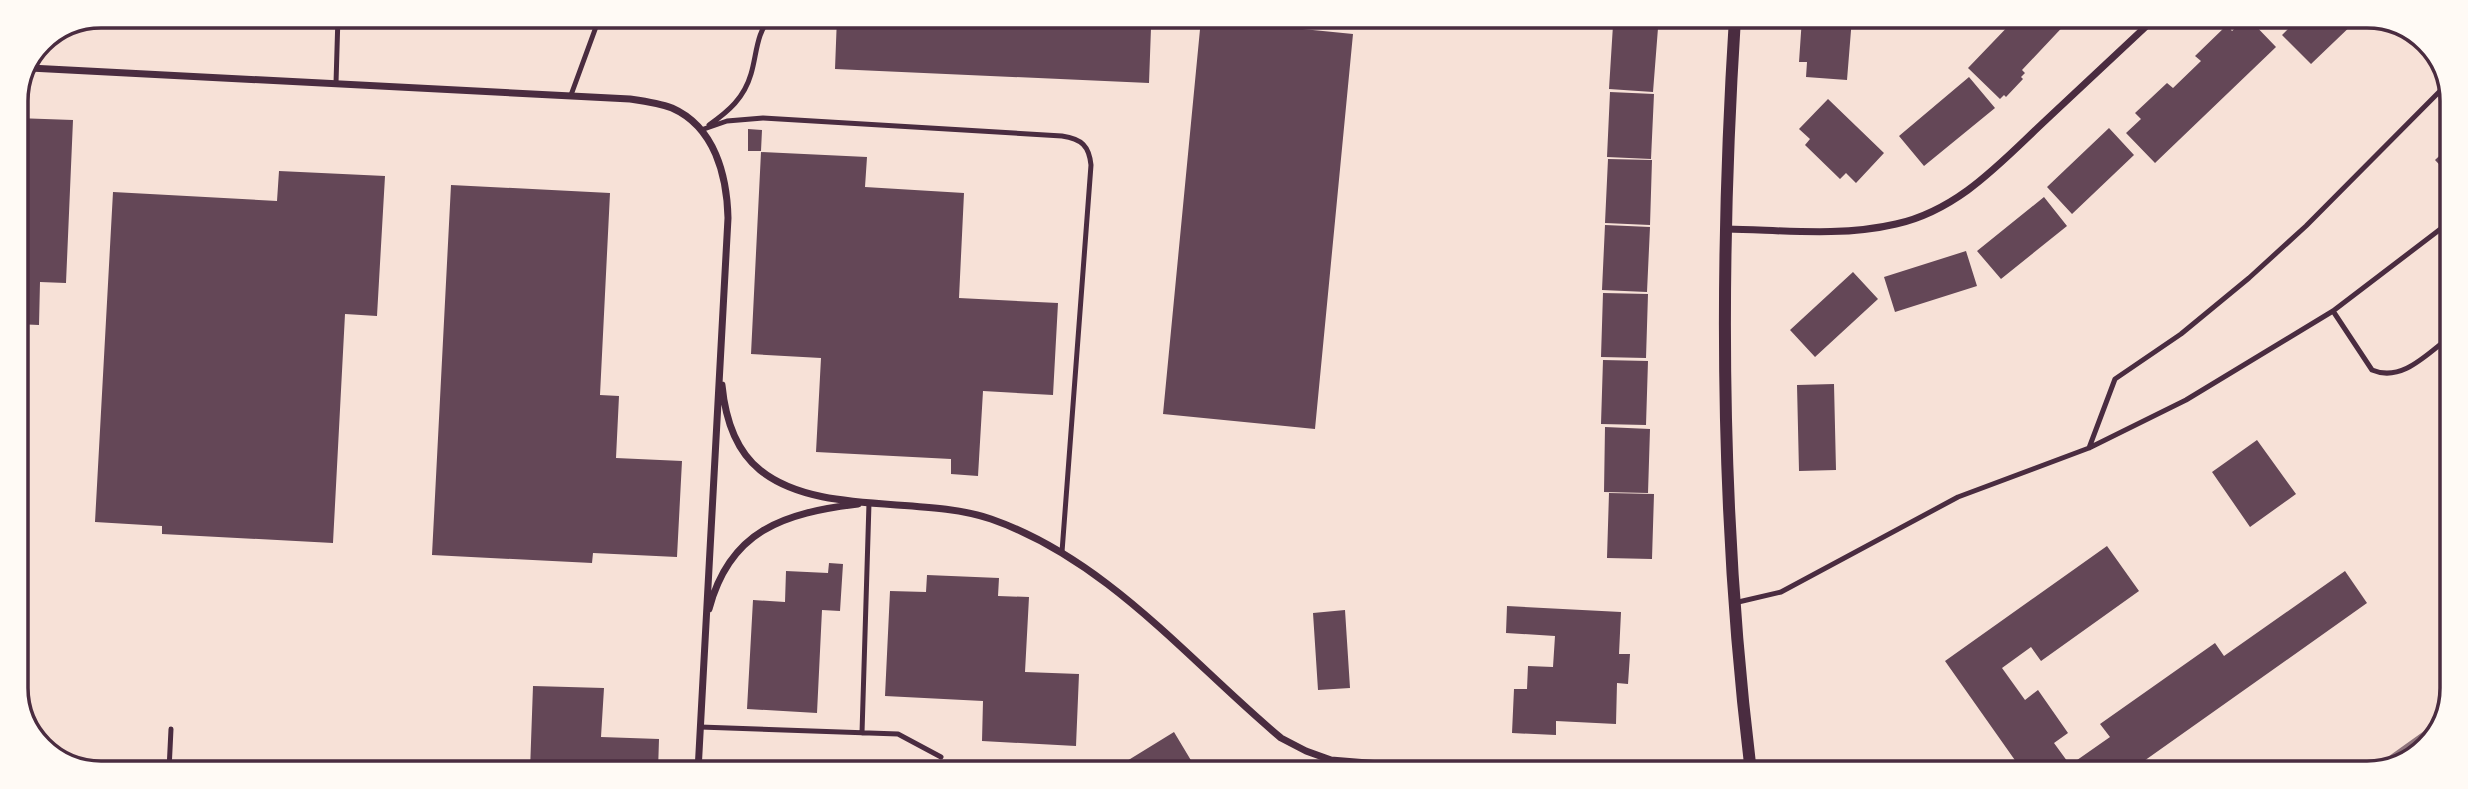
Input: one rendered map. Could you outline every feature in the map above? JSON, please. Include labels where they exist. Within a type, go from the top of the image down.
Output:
[{"type":"street","points":[[1734,28],[1729,119],[1725,436],[1734,603],[1750,761]]},
{"type":"street","points":[[1727,229],[1862,230],[1894,225],[1934,212],[1978,183],[2145,28]]},
{"type":"street","points":[[36,68],[630,99],[674,109],[701,130],[718,159],[726,183],[728,218],[698,761]]},
{"type":"street","points":[[719,366],[724,406],[733,432],[745,454],[760,470],[798,489],[829,497],[950,510],[989,518],[1028,534],[1062,552],[1144,614],[1281,738],[1306,751],[1331,760],[1343,761]]},
{"type":"street","points":[[705,626],[714,591],[723,571],[737,551],[754,535],[773,523],[801,514],[869,503]]},
{"type":"lane","points":[[336,83],[338,28]]},
{"type":"lane","points":[[571,96],[596,28]]},
{"type":"lane","points":[[701,130],[728,112],[741,97],[751,74],[760,35],[764,28]]},
{"type":"lane","points":[[2089,448],[2115,379],[2181,334],[2249,278],[2306,226],[2439,92]]},
{"type":"lane","points":[[701,130],[727,121],[763,118],[1062,136],[1084,143],[1090,152],[1091,165],[1062,552]]},
{"type":"lane","points":[[1734,603],[1781,592],[1958,497],[2089,448],[2186,400],[2333,311],[2440,229]]},
{"type":"lane","points":[[2333,311],[2372,370],[2380,374],[2405,370],[2440,345]]},
{"type":"lane","points":[[862,733],[869,503]]},
{"type":"lane","points":[[700,727],[898,734],[941,757]]},
{"type":"lane","points":[[169,761],[171,729]]},
{"type":"building","points":[[837,28],[1151,28],[1149,83],[835,69]]},
{"type":"building","points":[[1200,28],[1292,28],[1353,34],[1315,429],[1163,414]]},
{"type":"building","points":[[1613,28],[1658,28],[1653,92],[1609,89]]},
{"type":"building","points":[[1801,28],[1851,28],[1847,80],[1806,77],[1807,62],[1799,62]]},
{"type":"building","points":[[2006,28],[2062,28],[2022,70],[2025,73],[2021,77],[2023,79],[2006,97],[2004,95],[2000,99],[1968,68]]},
{"type":"building","points":[[2224,28],[2232,31],[2236,28],[2258,28],[2276,47],[2155,163],[2126,133],[2141,119],[2135,113],[2167,83],[2173,88],[2201,61],[2195,56]]},
{"type":"building","points":[[2289,28],[2349,28],[2311,64],[2282,35]]},
{"type":"building","points":[[1969,77],[1995,108],[1924,166],[1899,136]]},
{"type":"building","points":[[1610,92],[1654,94],[1651,159],[1607,157]]},
{"type":"building","points":[[1828,99],[1884,153],[1856,183],[1846,173],[1840,179],[1805,145],[1810,139],[1799,129]]},
{"type":"building","points":[[28,118],[73,120],[66,283],[40,282],[39,325],[28,325]]},
{"type":"building","points":[[2109,128],[2134,155],[2072,214],[2047,187]]},
{"type":"building","points":[[748,129],[762,130],[761,151],[748,151]]},
{"type":"building","points":[[761,152],[867,157],[865,187],[964,193],[959,298],[1058,303],[1053,395],[983,391],[978,476],[951,474],[951,459],[816,452],[821,358],[751,354]]},
{"type":"building","points":[[1608,159],[1652,160],[1650,225],[1605,223]]},
{"type":"building","points":[[279,171],[385,176],[377,316],[345,314],[333,543],[162,534],[162,526],[95,522],[113,192],[277,201]]},
{"type":"building","points":[[451,185],[610,193],[600,395],[619,396],[616,458],[682,461],[677,557],[593,553],[592,563],[432,555]]},
{"type":"building","points":[[2044,197],[2067,226],[2001,279],[1977,251]]},
{"type":"building","points":[[1605,225],[1650,227],[1647,292],[1602,290]]},
{"type":"building","points":[[1966,251],[1977,286],[1895,312],[1884,277]]},
{"type":"building","points":[[1853,272],[1878,299],[1815,357],[1790,330]]},
{"type":"building","points":[[1603,293],[1648,294],[1646,358],[1601,357]]},
{"type":"building","points":[[1603,360],[1648,361],[1646,425],[1601,424]]},
{"type":"building","points":[[1834,384],[1836,470],[1799,471],[1797,385]]},
{"type":"building","points":[[1605,427],[1650,429],[1648,493],[1604,492]]},
{"type":"building","points":[[2257,440],[2296,494],[2250,527],[2212,472]]},
{"type":"building","points":[[1609,493],[1654,494],[1652,559],[1607,558]]},
{"type":"building","points":[[2107,546],[2139,591],[2041,661],[2031,647],[2002,668],[2025,700],[2038,690],[2068,733],[2054,743],[2067,761],[2016,761],[1945,661]]},
{"type":"building","points":[[829,563],[843,564],[840,611],[822,610],[817,713],[747,709],[753,600],[785,602],[786,571],[828,573]]},
{"type":"building","points":[[2345,571],[2367,603],[2144,761],[2076,761],[2110,737],[2100,724],[2215,643],[2224,656]]},
{"type":"building","points":[[927,575],[999,578],[998,596],[1029,597],[1025,672],[1079,674],[1076,746],[982,741],[983,701],[885,696],[890,591],[926,592]]},
{"type":"building","points":[[1507,606],[1621,612],[1619,654],[1630,654],[1628,684],[1617,683],[1616,724],[1556,721],[1556,735],[1512,733],[1514,689],[1527,689],[1528,666],[1553,667],[1555,636],[1506,633]]},
{"type":"building","points":[[1345,610],[1350,688],[1318,690],[1313,613]]},
{"type":"building","points":[[533,686],[604,688],[601,737],[659,739],[658,761],[530,761]]},
{"type":"building","points":[[1174,732],[1191,761],[1127,761]]},
{"type":"railway","points":[[2395,755],[2423,735]]}]
